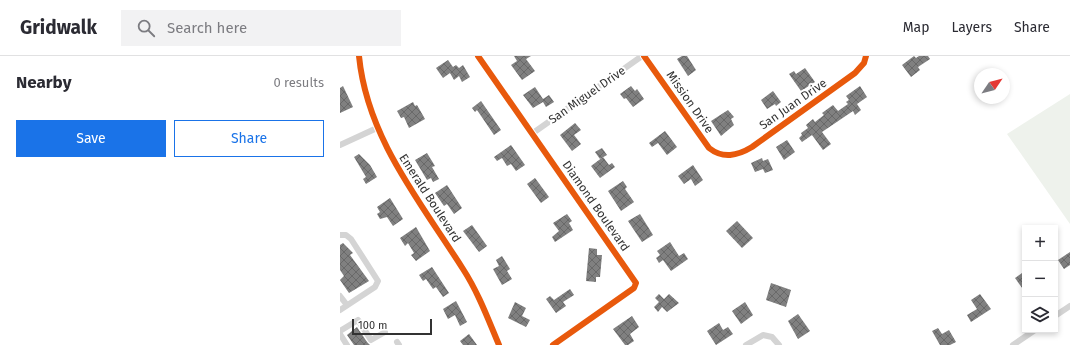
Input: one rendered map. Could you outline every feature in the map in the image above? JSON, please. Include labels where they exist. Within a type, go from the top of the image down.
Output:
[{"type":"street","name":"Emerald Boulevard","points":[[359,56],[367,99],[377,128],[406,182],[464,270],[499,345]]},
{"type":"street","name":"Diamond Boulevard","points":[[478,56],[636,283],[634,288],[553,345]]},
{"type":"street","name":"San Miguel Drive","points":[[533,134],[643,56]]},
{"type":"street","name":"Mission Drive","points":[[643,56],[705,143],[714,152],[723,155]]},
{"type":"street","name":"San Juan Drive","points":[[723,155],[735,155],[752,147],[855,73],[864,63],[866,56]]},
{"type":"street","points":[[340,145],[377,128]]},
{"type":"street","points":[[340,235],[346,235],[351,240],[378,281],[375,287],[340,310]]},
{"type":"street","points":[[340,296],[347,305]]},
{"type":"street","points":[[1058,314],[1070,306]]},
{"type":"street","points":[[340,331],[358,320],[371,340],[385,332]]},
{"type":"street","points":[[1013,345],[1031,333]]},
{"type":"street","points":[[340,334],[347,345]]},
{"type":"street","points":[[746,345],[763,335],[768,336],[779,345]]},
{"type":"shaded area","points":[[1070,94],[1070,224],[1007,134]]},
{"type":"building","points":[[514,56],[531,56],[526,59],[535,71],[522,80],[511,65],[517,61]]},
{"type":"building","points":[[682,56],[687,56],[696,70],[688,76],[677,59]]},
{"type":"building","points":[[914,56],[916,58],[919,56],[928,56],[930,59],[918,67],[920,70],[911,77],[902,65]]},
{"type":"building","points":[[448,60],[453,67],[456,65],[459,68],[463,65],[470,77],[462,82],[459,76],[454,80],[450,73],[443,78],[436,68]]},
{"type":"building","points":[[805,68],[815,82],[801,91],[789,74],[794,71],[796,74]]},
{"type":"building","points":[[343,86],[353,107],[340,113],[340,88]]},
{"type":"building","points":[[631,86],[635,91],[637,89],[644,99],[633,107],[626,98],[624,99],[620,94]]},
{"type":"building","points":[[860,86],[867,97],[857,104],[861,110],[855,115],[853,111],[822,132],[831,144],[823,150],[812,135],[802,142],[799,138],[802,135],[801,133],[808,128],[806,125],[813,119],[815,122],[824,115],[822,113],[833,105],[838,111],[848,104],[846,102],[849,100],[846,96]]},
{"type":"building","points":[[535,87],[543,99],[549,95],[554,102],[546,107],[543,102],[533,108],[523,95]]},
{"type":"building","points":[[773,91],[781,102],[776,106],[775,104],[767,109],[761,100]]},
{"type":"building","points":[[481,101],[501,130],[494,135],[477,110],[475,112],[472,108]]},
{"type":"building","points":[[413,102],[415,106],[417,105],[425,119],[409,128],[404,117],[401,118],[397,111]]},
{"type":"building","points":[[728,110],[734,117],[731,119],[734,125],[721,136],[711,121]]},
{"type":"building","points":[[575,123],[581,130],[574,135],[581,144],[572,151],[560,135]]},
{"type":"building","points":[[665,131],[677,147],[667,155],[658,143],[652,147],[649,143]]},
{"type":"building","points":[[787,140],[795,152],[784,160],[776,147]]},
{"type":"building","points":[[511,145],[525,165],[516,171],[511,164],[507,166],[502,158],[497,161],[494,157]]},
{"type":"building","points":[[602,148],[607,155],[600,159],[595,152]]},
{"type":"building","points":[[427,153],[435,166],[432,167],[439,179],[433,182],[431,178],[427,180],[415,160]]},
{"type":"building","points":[[359,154],[370,165],[377,177],[366,184],[363,179],[366,177],[354,157]]},
{"type":"building","points":[[603,157],[609,165],[612,163],[615,167],[600,178],[591,166]]},
{"type":"building","points":[[762,158],[763,161],[768,159],[773,170],[765,173],[763,169],[755,172],[751,163]]},
{"type":"building","points":[[693,165],[703,180],[695,186],[691,179],[684,184],[678,176]]},
{"type":"building","points":[[535,178],[549,197],[541,203],[527,184]]},
{"type":"building","points":[[623,181],[627,187],[625,189],[634,202],[621,211],[608,191]]},
{"type":"building","points":[[447,185],[462,208],[454,214],[447,204],[444,206],[435,193]]},
{"type":"building","points":[[390,198],[403,219],[393,226],[387,217],[380,219],[377,214],[380,212],[377,207]]},
{"type":"building","points":[[567,214],[572,221],[569,223],[573,230],[555,242],[552,237],[559,231],[553,223]]},
{"type":"building","points":[[640,214],[653,235],[642,242],[628,221]]},
{"type":"building","points":[[737,221],[753,238],[742,248],[726,231]]},
{"type":"building","points":[[472,225],[487,246],[479,252],[463,231]]},
{"type":"building","points":[[416,227],[430,251],[416,261],[411,255],[414,253],[408,243],[405,246],[400,238]]},
{"type":"building","points":[[670,242],[679,256],[684,253],[688,259],[671,271],[663,260],[659,263],[656,258],[660,255],[657,251]]},
{"type":"building","points":[[343,243],[353,253],[350,255],[369,281],[349,293],[340,280],[344,276],[340,270],[340,245]]},
{"type":"building","points":[[589,248],[597,249],[597,255],[602,255],[600,277],[596,277],[596,282],[586,281]]},
{"type":"building","points":[[1070,252],[1070,265],[1064,269],[1058,260]]},
{"type":"building","points":[[502,256],[510,269],[507,271],[512,279],[502,285],[493,269],[499,266],[496,260]]},
{"type":"building","points":[[432,267],[449,293],[443,297],[436,287],[433,289],[426,279],[423,281],[419,275]]},
{"type":"building","points":[[1022,273],[1022,288],[1015,278]]},
{"type":"building","points":[[771,283],[791,290],[786,307],[766,300]]},
{"type":"building","points":[[570,289],[574,295],[563,302],[566,306],[556,313],[546,299],[550,296],[554,300]]},
{"type":"building","points":[[659,294],[664,299],[669,294],[679,303],[667,312],[662,307],[658,312],[654,307],[659,302],[655,298]]},
{"type":"building","points":[[980,294],[991,309],[971,322],[967,315],[977,309],[971,300]]},
{"type":"building","points":[[456,301],[467,322],[460,326],[455,315],[448,319],[443,309]]},
{"type":"building","points":[[515,302],[526,308],[522,316],[530,320],[526,327],[508,318]]},
{"type":"building","points":[[745,302],[753,315],[741,324],[732,311]]},
{"type":"building","points":[[798,314],[810,331],[798,339],[788,321]]},
{"type":"building","points":[[632,316],[639,327],[630,334],[634,341],[628,345],[625,345],[613,329]]},
{"type":"building","points":[[719,323],[723,330],[728,327],[733,334],[716,345],[707,331]]},
{"type":"building","points":[[357,327],[370,345],[354,345],[347,335]]},
{"type":"building","points":[[938,328],[942,334],[949,330],[956,342],[950,345],[940,345],[932,331]]},
{"type":"building","points":[[469,334],[477,345],[463,345],[460,341]]},
{"type":"cycle path","points":[[359,56],[364,86],[384,142],[413,193],[468,278],[499,345]]},
{"type":"cycle path","points":[[478,56],[636,283],[634,288],[553,345]]},
{"type":"cycle path","points":[[644,56],[709,148],[725,155],[735,154],[752,147],[855,73],[864,63],[866,56]]}]
